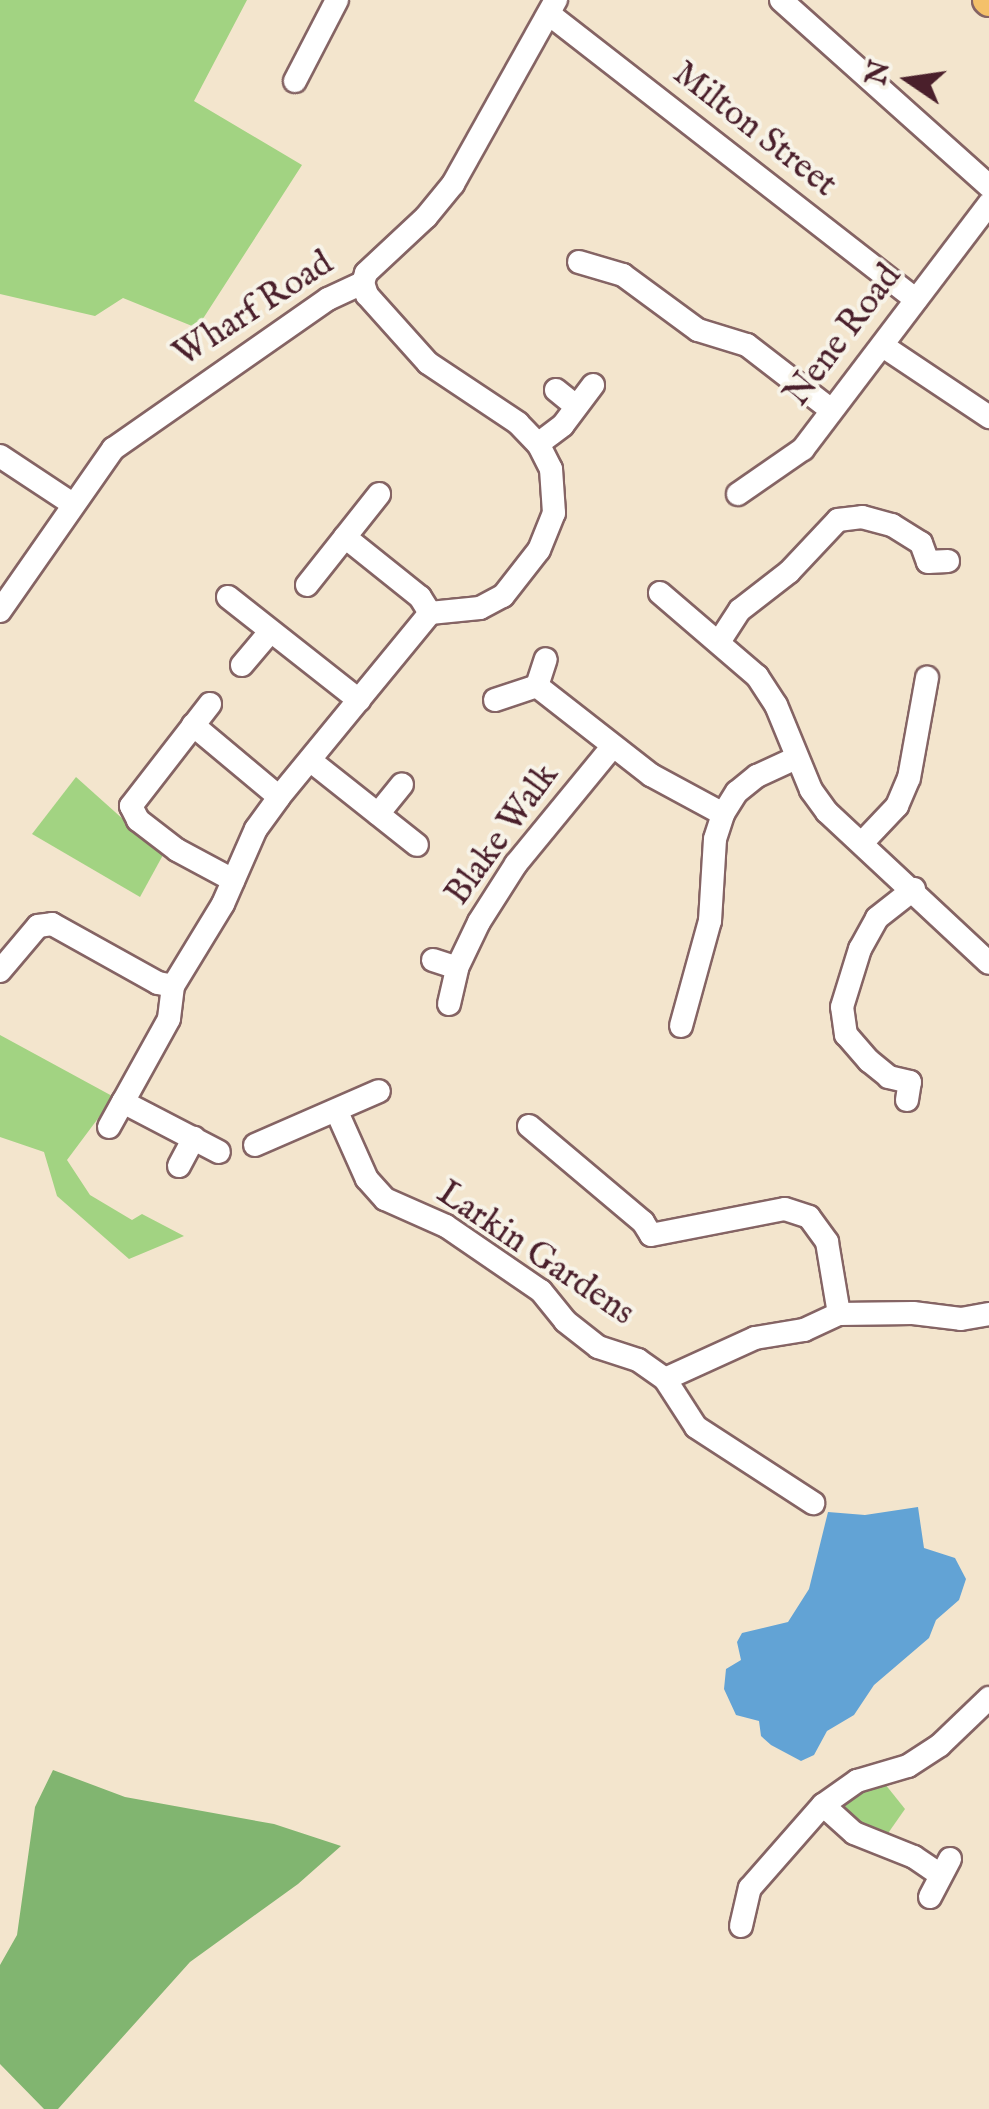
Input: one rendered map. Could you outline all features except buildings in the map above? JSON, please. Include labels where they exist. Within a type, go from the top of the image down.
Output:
[{"type":"street","points":[[296,81],[338,0]]},
{"type":"street","points":[[781,0],[989,186]]},
{"type":"street","name":"Wharf Road","points":[[0,611],[71,504],[126,438],[328,298],[363,283],[366,273],[426,218],[453,184],[552,7]]},
{"type":"street","name":"Milton Street","points":[[552,7],[916,300]]},
{"type":"street","name":"Nene Road","points":[[738,494],[803,449],[989,204]]},
{"type":"street","points":[[594,258],[698,330],[747,345],[830,410]]},
{"type":"street","points":[[109,1128],[169,1020],[173,986],[189,967],[256,828],[430,613],[496,602],[518,579],[560,521],[551,469],[538,444],[518,423],[428,363],[367,295],[363,283]]},
{"type":"street","points":[[883,346],[989,417]]},
{"type":"street","points":[[538,444],[563,425],[593,385]]},
{"type":"street","points":[[556,390],[576,406]]},
{"type":"street","points":[[0,456],[71,504]]},
{"type":"street","points":[[307,585],[379,494]]},
{"type":"street","points":[[720,642],[740,610],[789,572],[838,520],[862,517],[892,525],[920,544],[928,562],[948,561]]},
{"type":"street","points":[[346,537],[420,597],[430,613]]},
{"type":"street","points":[[660,593],[720,642],[766,689],[810,790],[827,812],[987,956]]},
{"type":"street","points":[[228,597],[359,700]]},
{"type":"street","points":[[242,666],[270,632]]},
{"type":"street","points":[[537,686],[546,659]]},
{"type":"street","points":[[862,843],[897,806],[903,792],[927,678]]},
{"type":"street","points":[[537,686],[651,775],[724,814]]},
{"type":"street","points":[[495,700],[537,686]]},
{"type":"street","points":[[210,704],[134,799],[132,814],[177,850],[233,880]]},
{"type":"street","points":[[193,724],[280,798]]},
{"type":"street","name":"Blake Walk","points":[[449,1004],[457,968],[479,922],[516,864],[612,747]]},
{"type":"street","points":[[681,1026],[710,921],[715,839],[724,814],[738,792],[757,776],[796,758]]},
{"type":"street","points":[[310,761],[417,845]]},
{"type":"street","points":[[378,814],[402,784]]},
{"type":"street","points":[[907,1100],[910,1082],[889,1077],[869,1062],[846,1035],[842,1007],[860,950],[877,918],[914,889]]},
{"type":"street","points":[[0,971],[38,926],[52,924],[158,983],[173,986]]},
{"type":"street","points":[[433,960],[457,968]]},
{"type":"street","points":[[255,1145],[337,1112],[379,1090]]},
{"type":"street","points":[[123,1102],[219,1152]]},
{"type":"street","name":"Larkin Gardens","points":[[337,1112],[367,1179],[385,1198],[446,1226],[540,1291],[565,1320],[598,1347],[638,1360],[665,1379],[696,1427],[814,1504]]},
{"type":"street","points":[[529,1126],[643,1222],[653,1246],[753,1213],[785,1209],[810,1217],[827,1242],[839,1314]]},
{"type":"street","points":[[179,1166],[194,1138]]},
{"type":"street","points":[[665,1379],[755,1338],[804,1330],[839,1314],[913,1312],[961,1319],[989,1314]]},
{"type":"street","points":[[741,1926],[750,1888],[823,1805],[857,1780],[908,1766],[940,1745],[989,1698]]},
{"type":"street","points":[[823,1805],[854,1834],[945,1866],[930,1897]]},
{"type":"green space","points":[[0,0],[247,0],[194,101],[302,165],[197,328],[123,298],[95,316],[0,294]]},
{"type":"green space","points":[[76,777],[163,855],[140,897],[32,834]]},
{"type":"green space","points":[[0,1035],[114,1097],[67,1160],[90,1195],[132,1220],[142,1214],[184,1236],[129,1259],[57,1196],[44,1152],[0,1137]]},
{"type":"green space","points":[[53,1770],[125,1797],[274,1824],[341,1846],[298,1884],[190,1962],[58,2109],[44,2109],[0,2064],[0,1965],[17,1935],[35,1807]]},
{"type":"green space","points":[[885,1784],[905,1809],[884,1839],[863,1828],[838,1801]]},
{"type":"water","points":[[918,1507],[924,1548],[955,1558],[966,1579],[959,1600],[936,1620],[929,1638],[874,1685],[854,1715],[827,1731],[814,1755],[801,1761],[771,1745],[761,1736],[759,1721],[736,1715],[724,1689],[726,1669],[741,1660],[737,1642],[742,1633],[788,1622],[809,1589],[828,1512],[865,1515]]}]
